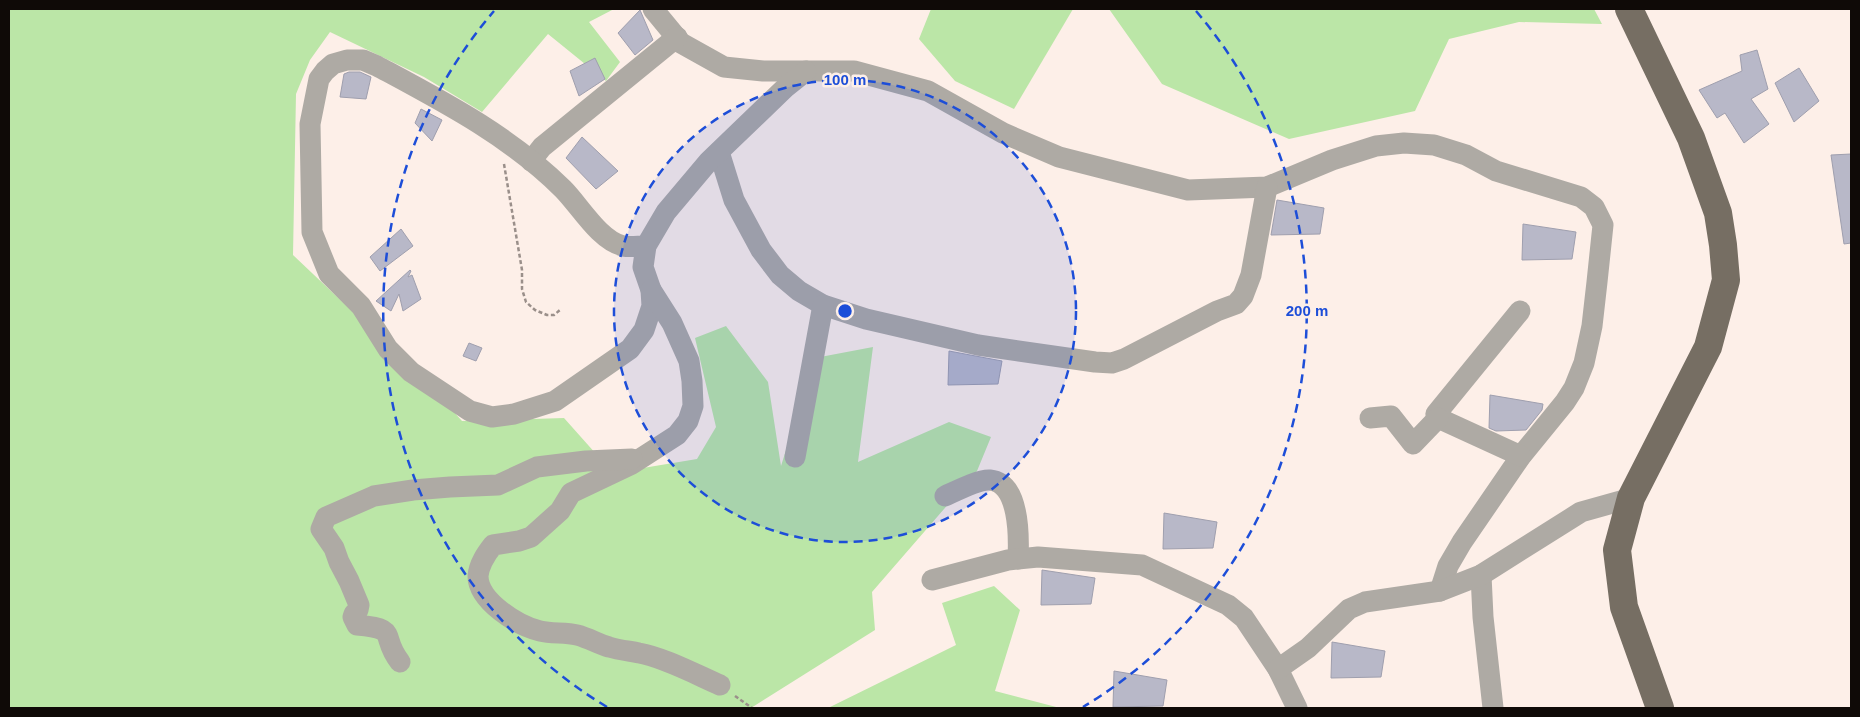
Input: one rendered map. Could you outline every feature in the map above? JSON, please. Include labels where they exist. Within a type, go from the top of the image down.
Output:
[{"type":"main road","points":[[1629,9],[1691,138],[1718,213],[1726,280],[1708,347],[1631,498],[1617,550],[1624,607],[1660,708]]},
{"type":"street","points":[[653,9],[682,43],[724,67],[763,71],[854,71],[928,91],[1003,133],[1059,157],[1188,190],[1267,187],[1332,160],[1376,146],[1404,143],[1434,145],[1466,155],[1496,170],[1581,197],[1594,207],[1603,225],[1592,326],[1584,363],[1574,388],[1565,402],[1520,456],[1462,542],[1448,566],[1440,591]]},
{"type":"street","points":[[531,162],[542,147],[677,37]]},
{"type":"street","points":[[646,246],[624,246],[608,240],[563,188],[507,143],[462,112],[363,60],[347,60],[333,64],[319,79],[310,124],[312,232],[329,274],[361,306],[388,349],[411,372],[470,411],[492,417],[514,414],[556,401],[630,349],[644,330],[652,306],[651,290]]},
{"type":"street","points":[[720,685],[640,653],[607,647],[591,638],[565,632],[541,632],[524,626],[505,616],[494,605],[484,592],[478,577],[481,565],[493,545],[519,541],[531,536],[560,511],[572,493],[640,459],[677,435],[688,421],[693,406],[689,361],[672,323],[651,290],[643,267],[646,246],[666,212],[719,152],[786,87],[806,71]]},
{"type":"street","points":[[719,152],[734,200],[761,250],[780,276],[799,292],[823,305],[866,319],[978,344],[1112,363],[1124,359],[1217,311],[1236,304],[1243,296],[1251,275],[1267,187]]},
{"type":"street","points":[[795,457],[823,305]]},
{"type":"street","points":[[1438,418],[1436,414],[1520,311]]},
{"type":"street","points":[[1370,418],[1391,416],[1413,444],[1438,418]]},
{"type":"street","points":[[1438,418],[1520,456]]},
{"type":"street","points":[[400,662],[392,651],[389,636],[385,630],[378,627],[357,625],[354,621],[354,614],[358,610],[359,605],[334,548],[321,529],[326,517],[374,496],[431,488],[498,485],[537,467],[640,459]]},
{"type":"street","points":[[946,496],[990,480],[1002,485],[1010,494],[1016,512],[1018,559]]},
{"type":"street","points":[[1278,669],[1308,648],[1349,609],[1365,602],[1440,591],[1481,575],[1581,512],[1631,498]]},
{"type":"street","points":[[932,580],[1008,560],[1038,557],[1142,565],[1228,605],[1244,618],[1278,669],[1297,708]]},
{"type":"street","points":[[1481,575],[1482,617],[1493,708]]},
{"type":"path","points":[[507,143],[503,156],[522,270],[522,289],[526,302],[535,310],[547,315],[554,315],[560,310]]},
{"type":"path","points":[[720,685],[752,708]]},
{"type":"green space","points":[[9,9],[614,9],[589,22],[620,62],[606,81],[548,34],[482,112],[424,77],[330,32],[310,60],[296,94],[293,255],[429,384],[462,421],[564,418],[613,473],[697,459],[716,427],[695,338],[726,326],[768,382],[781,466],[815,358],[873,347],[858,462],[949,422],[991,437],[977,471],[872,592],[875,630],[751,708],[9,708]]},
{"type":"green space","points":[[931,9],[1073,9],[1014,109],[955,81],[919,39]]},
{"type":"green space","points":[[1109,9],[1594,9],[1602,24],[1519,22],[1449,39],[1415,111],[1289,139],[1162,84]]},
{"type":"green space","points":[[994,586],[1020,610],[995,691],[1060,708],[828,708],[956,645],[942,603]]},
{"type":"building","points":[[640,10],[653,40],[635,55],[618,33]]},
{"type":"building","points":[[1757,50],[1768,89],[1751,99],[1769,124],[1744,143],[1725,113],[1717,118],[1699,90],[1742,71],[1740,55]]},
{"type":"building","points":[[595,58],[605,79],[579,96],[570,71]]},
{"type":"building","points":[[1799,68],[1819,101],[1794,122],[1775,83]]},
{"type":"building","points":[[360,72],[371,77],[366,99],[340,97],[344,74]]},
{"type":"building","points":[[421,109],[442,120],[432,141],[415,123]]},
{"type":"building","points":[[582,137],[618,171],[596,189],[566,158]]},
{"type":"building","points":[[1851,154],[1851,243],[1844,244],[1831,155]]},
{"type":"building","points":[[1277,200],[1324,208],[1320,234],[1271,235]]},
{"type":"building","points":[[1523,224],[1576,232],[1572,259],[1522,260]]},
{"type":"building","points":[[401,229],[413,246],[380,271],[370,257]]},
{"type":"building","points":[[410,270],[408,277],[412,275],[421,299],[403,311],[399,294],[391,311],[376,301]]},
{"type":"building","points":[[469,343],[482,348],[476,361],[463,356]]},
{"type":"building","points":[[949,351],[1002,361],[998,384],[948,385]]},
{"type":"building","points":[[1490,395],[1543,404],[1542,410],[1526,430],[1496,431],[1489,428]]},
{"type":"building","points":[[1164,513],[1217,522],[1213,548],[1163,549]]},
{"type":"building","points":[[1042,570],[1095,578],[1091,604],[1041,605]]},
{"type":"building","points":[[1332,642],[1385,651],[1381,677],[1331,678]]},
{"type":"building","points":[[1114,671],[1167,680],[1163,706],[1113,707]]}]
